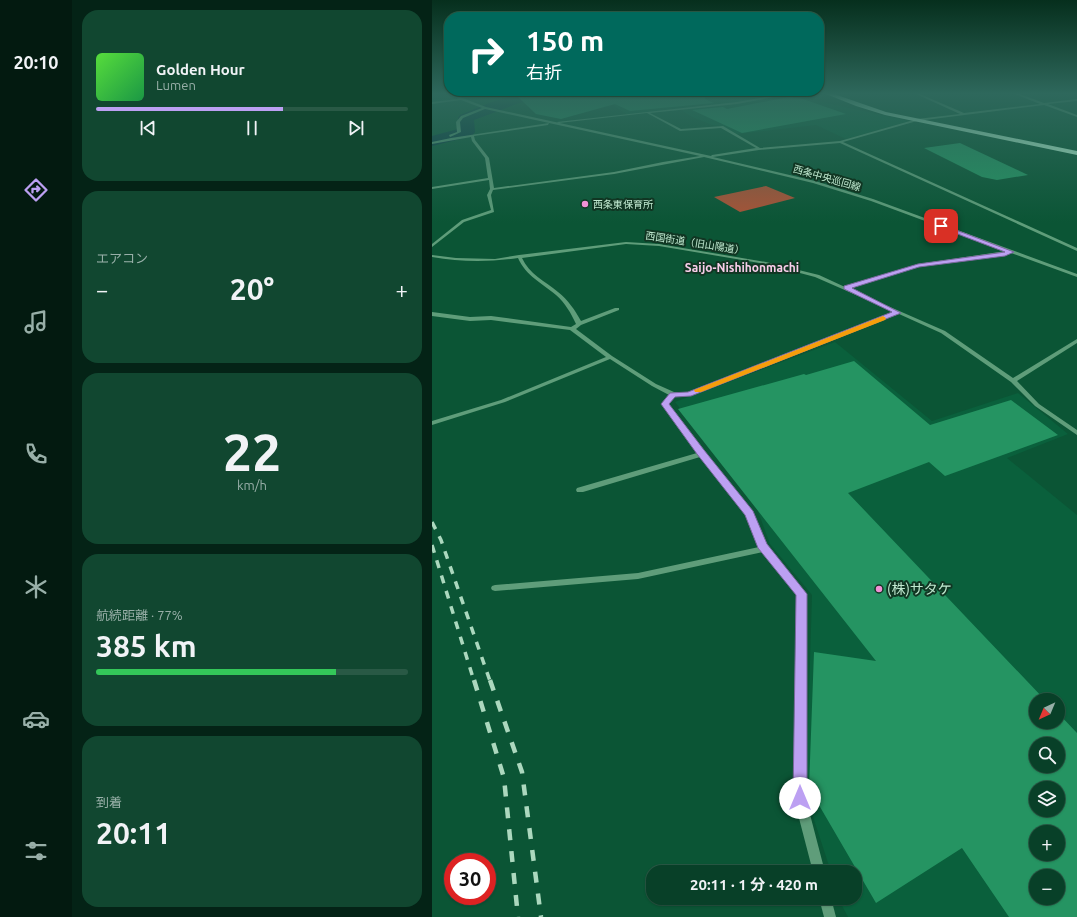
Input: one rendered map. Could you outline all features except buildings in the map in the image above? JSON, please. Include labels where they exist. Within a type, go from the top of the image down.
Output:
[{"type":"highway","points":[[998,137],[1077,153]]},
{"type":"street","points":[[432,140],[443,137]]},
{"type":"street","points":[[432,144],[468,137]]},
{"type":"street","points":[[432,246],[463,221],[493,211],[489,195],[492,189],[487,158],[472,137]]},
{"type":"street","name":"西条中央巡回線","points":[[615,137],[814,182],[872,200],[1077,276]]},
{"type":"street","points":[[737,137],[759,149]]},
{"type":"street","points":[[492,189],[607,174],[663,163],[759,149],[840,142],[858,137]]},
{"type":"street","points":[[840,142],[1077,250]]},
{"type":"street","points":[[432,188],[491,179]]},
{"type":"street","name":"西国街道（旧山陽道）","points":[[432,256],[449,259],[495,260],[626,243],[659,245],[766,264],[817,276],[943,332],[1013,381],[1037,404],[1077,433]]},
{"type":"street","points":[[846,288],[918,265],[1011,252]]},
{"type":"street","points":[[519,256],[528,272],[554,290],[568,304],[579,324]]},
{"type":"street","points":[[572,329],[579,324],[617,309]]},
{"type":"street","points":[[432,314],[470,318],[491,318],[572,329],[610,357],[654,386],[673,394],[689,394],[898,313]]},
{"type":"street","points":[[1013,381],[1077,341]]},
{"type":"street","points":[[432,423],[503,401],[610,357]]},
{"type":"street","points":[[673,394],[665,404],[702,454],[750,514],[762,545],[801,594],[800,798],[817,865]]},
{"type":"street","points":[[580,490],[702,454]]},
{"type":"street","points":[[495,588],[638,576],[765,549]]},
{"type":"street","points":[[827,905],[830,917]]},
{"type":"shaded area","points":[[841,137],[854,137],[846,139]]},
{"type":"shaded area","points":[[766,186],[795,198],[740,212],[714,197]]},
{"type":"shaded area","name":"(株)サタケ","points":[[835,342],[932,421],[1018,393],[1068,434],[1007,458],[1077,515],[1077,917],[848,917],[842,905],[862,905],[862,865],[829,865],[806,795],[812,595],[770,544],[756,506],[675,402]]},
{"type":"waterway","points":[[432,141],[448,137]]},
{"type":"railway","points":[[432,522],[441,540],[490,681]]},
{"type":"railway","points":[[432,545],[474,681]]},
{"type":"railway","points":[[474,680],[504,778],[518,917]]},
{"type":"railway","points":[[490,680],[522,772],[541,917]]},
{"type":"slow traffic","points":[[698,390],[883,318]]},
{"type":"place","name":"西条東保育所","points":[[585,204]]},
{"type":"place","name":"(株)サタケ","points":[[879,589]]},
{"type":"district","name":"Saijo-Nishihonmachi","points":[[742,267]]},
{"type":"route","points":[[800,798],[801,594],[762,545],[750,514],[700,452],[665,404],[673,394],[689,394],[898,313],[846,288],[918,265],[1011,252],[941,226]]}]
